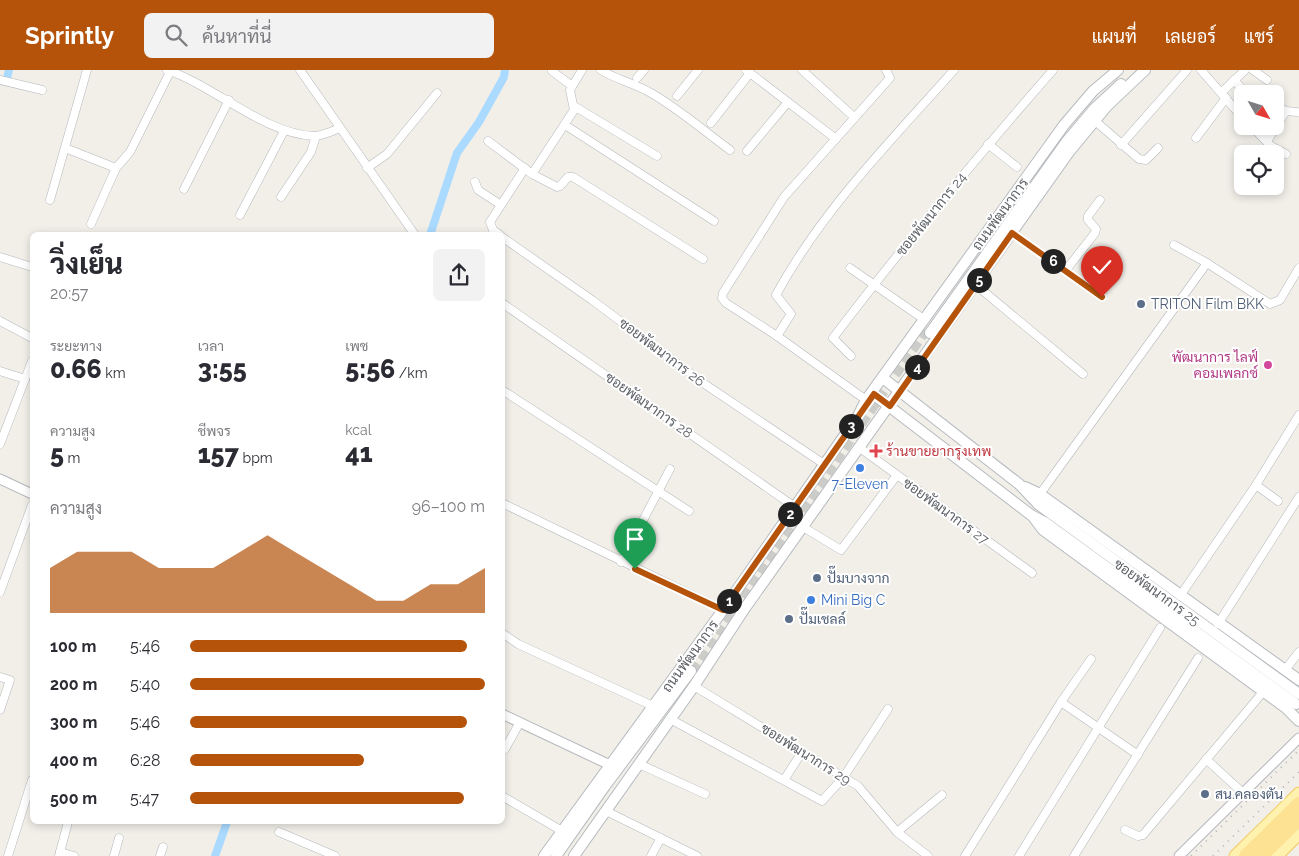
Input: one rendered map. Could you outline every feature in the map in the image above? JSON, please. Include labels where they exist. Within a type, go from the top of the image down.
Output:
[{"type":"highway","points":[[1246,856],[1299,804]]},
{"type":"highway","points":[[1267,854],[1299,819]]},
{"type":"main road","name":"ถนนพัฒนาการ","points":[[564,856],[693,674],[803,527],[900,392],[928,329],[1070,125],[1120,70]]},
{"type":"main road","name":"ถนนพัฒนาการ","points":[[928,329],[1076,129],[1103,99],[1140,70]]},
{"type":"main road","name":"ถนนพัฒนาการ","points":[[574,856],[670,719],[723,610],[858,416],[886,372],[976,284],[1094,120],[1145,70]]},
{"type":"main road","points":[[870,397],[892,368]]},
{"type":"main road","name":"ซอยพัฒนาการ 25","points":[[884,379],[1020,484],[1039,505],[1295,704],[1299,721]]},
{"type":"main road","name":"ซอยพัฒนาการ 25","points":[[870,397],[890,406],[1032,515],[1046,523],[1295,704]]},
{"type":"main road","points":[[941,445],[946,433],[952,431]]},
{"type":"main road","name":"ซอยพัฒนาการ 25","points":[[1020,484],[1040,494],[1218,624],[1299,680]]},
{"type":"main road","name":"ซอยพัฒนาการ 25","points":[[1032,515],[1043,530],[1263,692],[1295,704]]},
{"type":"main road","name":"ถนนพัฒนาการ","points":[[544,856],[653,706],[693,674]]},
{"type":"main road","name":"ถนนพัฒนาการ","points":[[556,856],[604,786],[693,674]]},
{"type":"main road","points":[[1235,856],[1299,793]]},
{"type":"main road","points":[[1267,854],[1298,837]]},
{"type":"street","points":[[50,200],[87,70]]},
{"type":"street","points":[[92,224],[116,168],[130,152],[170,70],[284,131],[316,136],[340,128]]},
{"type":"street","points":[[300,70],[413,232]]},
{"type":"street","points":[[582,70],[572,86],[570,94],[574,106],[657,156]]},
{"type":"street","points":[[601,70],[616,79],[643,88],[665,101],[730,150]]},
{"type":"street","points":[[637,78],[644,70]]},
{"type":"street","points":[[677,96],[698,70]]},
{"type":"street","points":[[802,70],[854,117]]},
{"type":"street","points":[[870,397],[726,303],[722,298],[723,293],[784,197],[890,78],[886,70]]},
{"type":"street","points":[[777,336],[791,314],[776,297],[791,266],[828,213],[954,70]]},
{"type":"street","name":"ซอยพัฒนาการ 24","points":[[851,356],[833,339],[874,284],[988,144],[1053,70]]},
{"type":"street","points":[[1121,145],[1187,70]]},
{"type":"street","points":[[1201,70],[1234,107]]},
{"type":"street","points":[[1196,138],[1234,80],[1245,70]]},
{"type":"street","points":[[1253,70],[1266,80]]},
{"type":"street","points":[[552,71],[572,86]]},
{"type":"street","points":[[710,122],[748,72],[836,139]]},
{"type":"street","points":[[0,80],[42,90]]},
{"type":"street","points":[[1234,80],[1239,85]]},
{"type":"street","points":[[367,168],[387,154],[437,93]]},
{"type":"street","points":[[184,189],[229,100]]},
{"type":"street","points":[[747,151],[788,102]]},
{"type":"street","points":[[532,174],[565,125],[574,106]]},
{"type":"street","points":[[1267,141],[1286,111],[1297,112]]},
{"type":"street","points":[[1094,120],[1121,145],[1143,160],[1158,148]]},
{"type":"street","points":[[565,125],[714,221]]},
{"type":"street","points":[[240,215],[284,131]]},
{"type":"street","points":[[1261,135],[1286,154]]},
{"type":"street","points":[[281,197],[311,152],[316,136]]},
{"type":"street","points":[[488,141],[532,174],[557,187],[568,177],[573,177],[703,259]]},
{"type":"street","points":[[988,144],[1017,167]]},
{"type":"street","points":[[66,148],[116,168]]},
{"type":"street","points":[[475,182],[478,190],[500,205],[525,168]]},
{"type":"street","points":[[1066,270],[1096,233],[1096,229],[1088,220],[1088,216],[1100,200]]},
{"type":"street","name":"ซอยพัฒนาการ 26","points":[[496,232],[490,222],[500,205]]},
{"type":"street","points":[[1012,233],[1102,297]]},
{"type":"street","name":"ซอยพัฒนาการ 26","points":[[505,239],[592,300],[706,386],[824,464]]},
{"type":"street","points":[[1174,245],[1207,263],[1270,304],[1280,300],[1299,268]]},
{"type":"street","points":[[0,256],[30,266]]},
{"type":"street","points":[[1040,494],[1207,263]]},
{"type":"street","points":[[850,268],[874,284],[928,329]]},
{"type":"street","points":[[976,284],[1083,374]]},
{"type":"street","name":"ซอยพัฒนาการ 28","points":[[505,305],[795,506]]},
{"type":"street","points":[[0,321],[30,337]]},
{"type":"street","points":[[0,444],[30,366]]},
{"type":"street","points":[[0,371],[24,379]]},
{"type":"street","points":[[505,392],[689,511]]},
{"type":"street","points":[[1180,596],[1256,485],[1299,415]]},
{"type":"street","name":"ซอยพัฒนาการ 27","points":[[860,448],[1032,574]]},
{"type":"street","points":[[621,562],[657,490],[670,469]]},
{"type":"street","points":[[803,527],[842,550],[898,475]]},
{"type":"street","points":[[0,479],[30,493]]},
{"type":"street","points":[[1256,485],[1278,501]]},
{"type":"street","points":[[1218,624],[1299,498]]},
{"type":"street","points":[[505,504],[723,610]]},
{"type":"street","points":[[0,592],[30,510]]},
{"type":"street","points":[[1019,856],[1160,628]]},
{"type":"street","points":[[505,635],[518,644],[653,706]]},
{"type":"street","points":[[1285,670],[1299,652]]},
{"type":"street","points":[[1074,856],[1198,658]]},
{"type":"street","points":[[965,856],[1061,702],[1091,659]]},
{"type":"street","name":"ซอยพัฒนาการ 29","points":[[693,674],[802,752],[858,786],[897,832],[928,856]]},
{"type":"street","points":[[0,676],[10,680],[0,710]]},
{"type":"street","points":[[1125,830],[1138,836],[1143,835],[1263,692]]},
{"type":"street","points":[[1061,702],[1138,755]]},
{"type":"street","points":[[670,719],[822,801],[843,778],[888,709]]},
{"type":"street","points":[[505,715],[610,766]]},
{"type":"street","points":[[505,749],[520,722]]},
{"type":"street","points":[[1179,856],[1299,738]]},
{"type":"street","points":[[784,780],[802,752]]},
{"type":"street","points":[[1206,759],[1243,793]]},
{"type":"street","points":[[639,764],[705,794]]},
{"type":"street","points":[[8,856],[30,786]]},
{"type":"street","points":[[897,832],[942,795]]},
{"type":"street","points":[[505,798],[562,831]]},
{"type":"street","points":[[606,811],[696,856]]},
{"type":"street","points":[[67,824],[59,854],[74,856]]},
{"type":"street","points":[[279,832],[335,856]]},
{"type":"street","points":[[114,856],[120,838]]},
{"type":"street","points":[[651,856],[661,838]]},
{"type":"street","points":[[160,856],[163,847]]},
{"type":"waterway","points":[[7,78],[9,70]]},
{"type":"waterway","points":[[431,232],[457,153],[479,122],[504,77],[505,70]]},
{"type":"waterway","points":[[215,856],[226,824]]},
{"type":"tunnel","points":[[691,671],[926,330]]},
{"type":"railway","points":[[1191,856],[1299,750]]},
{"type":"railway","points":[[1213,856],[1299,772]]},
{"type":"place","name":"TRITON Film BKK","points":[[1141,304]]},
{"type":"place","name":"พัฒนาการ ไลฟ์ คอมเพลกซ์","points":[[1268,365]]},
{"type":"place","name":"ร้านขายยากรุงเทพ","points":[[876,451]]},
{"type":"place","name":"7-Eleven","points":[[860,468]]},
{"type":"place","name":"ปั๊มบางจาก","points":[[817,578]]},
{"type":"place","name":"Mini Big C","points":[[811,600]]},
{"type":"place","name":"ปั๊มเชลล์","points":[[789,619]]},
{"type":"place","name":"สน.คลองตัน","points":[[1205,794]]},
{"type":"route","points":[[635,569],[723,610],[874,394],[890,406],[1012,233],[1102,297]]}]
